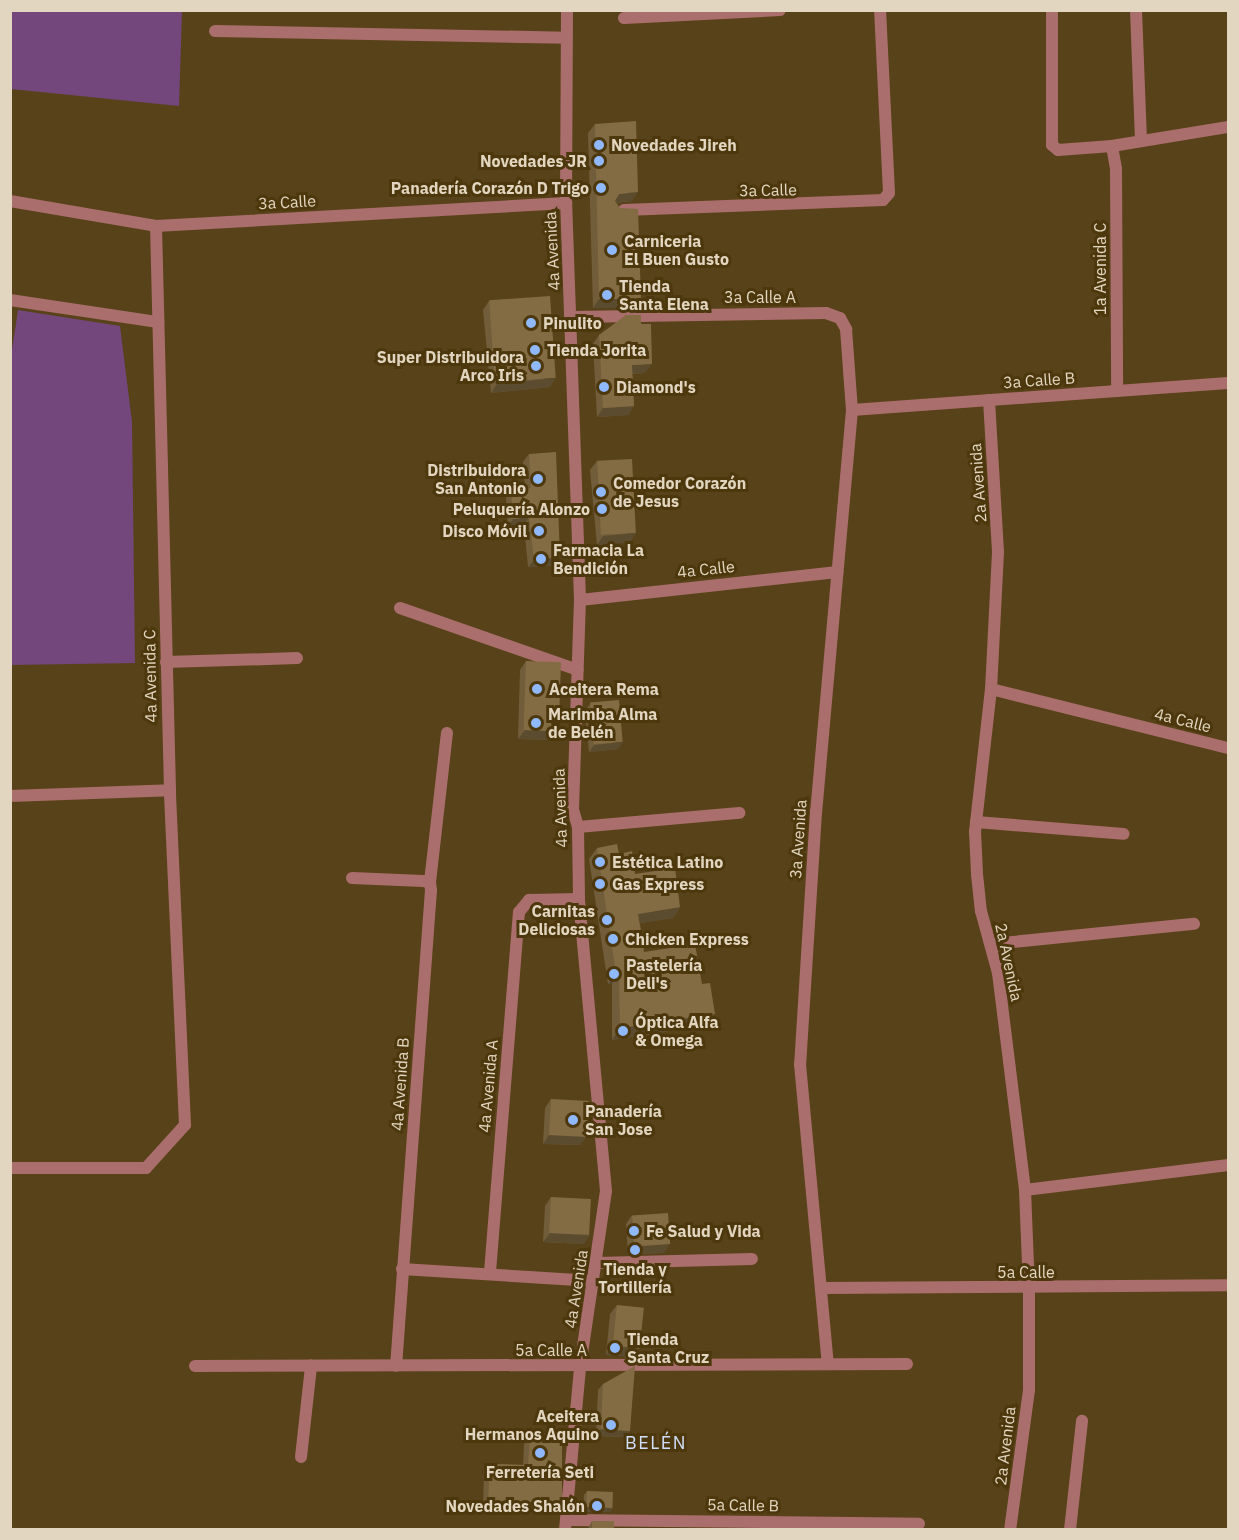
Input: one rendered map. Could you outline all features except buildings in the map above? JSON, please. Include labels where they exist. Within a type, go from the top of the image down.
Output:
[{"type":"street","name":"4a Avenida","points":[[566,1525],[580,1367],[606,1191],[579,899],[578,827],[573,810],[580,600],[572,317],[566,203],[567,10]]},
{"type":"street","points":[[624,18],[780,10]]},
{"type":"street","name":"3a Calle","points":[[617,210],[883,200],[889,193],[880,10]]},
{"type":"street","points":[[1052,10],[1052,145],[1058,150],[1112,146],[1141,139],[1228,127]]},
{"type":"street","points":[[1136,10],[1141,139]]},
{"type":"street","points":[[215,31],[566,38]]},
{"type":"street","name":"1a Avenida C","points":[[1112,146],[1116,169],[1117,391]]},
{"type":"street","name":"3a Calle","points":[[10,201],[156,226],[566,203]]},
{"type":"street","name":"4a Avenida C","points":[[10,1168],[146,1168],[185,1125],[170,790],[156,226]]},
{"type":"street","points":[[10,300],[158,322]]},
{"type":"street","name":"3a Calle A","points":[[572,317],[826,313],[840,318]]},
{"type":"street","name":"3a Avenida","points":[[828,1364],[824,1288],[800,1064],[837,572],[852,410],[846,328],[840,318]]},
{"type":"street","name":"3a Calle B","points":[[852,410],[1228,383]]},
{"type":"street","name":"2a Avenida","points":[[989,400],[998,552],[991,689],[976,822],[981,911],[992,944],[1025,1190],[1029,1289],[1029,1390],[1010,1530]]},
{"type":"street","name":"4a Calle","points":[[580,600],[837,572]]},
{"type":"street","points":[[400,608],[578,670]]},
{"type":"street","points":[[166,662],[297,658]]},
{"type":"street","name":"4a Calle","points":[[991,689],[1228,748]]},
{"type":"street","name":"4a Avenida B","points":[[396,1366],[430,882],[447,733]]},
{"type":"street","points":[[10,796],[170,790]]},
{"type":"street","points":[[578,827],[739,813]]},
{"type":"street","points":[[976,822],[1124,834]]},
{"type":"street","points":[[352,878],[430,882]]},
{"type":"street","name":"4a Avenida A","points":[[490,1272],[522,904],[529,900],[579,899]]},
{"type":"street","points":[[992,944],[1194,924]]},
{"type":"street","points":[[1025,1190],[1228,1166]]},
{"type":"street","points":[[597,1263],[752,1259]]},
{"type":"street","points":[[402,1269],[490,1272],[593,1281]]},
{"type":"street","name":"5a Calle","points":[[824,1288],[1029,1289],[1228,1285]]},
{"type":"street","name":"5a Calle A","points":[[195,1366],[580,1367],[907,1364]]},
{"type":"street","points":[[301,1456],[311,1366]]},
{"type":"street","points":[[1070,1530],[1082,1421]]},
{"type":"street","name":"5a Calle B","points":[[566,1525],[919,1524]]},
{"type":"shaded area","points":[[11,10],[182,11],[179,106],[11,89]]},
{"type":"shaded area","points":[[18,310],[120,326],[132,422],[135,663],[11,665],[10,363]]},
{"type":"place","name":"Novedades Jireh","points":[[599,145]]},
{"type":"place","name":"Novedades JR","points":[[599,161]]},
{"type":"place","name":"Panadería Corazón D Trigo","points":[[601,188]]},
{"type":"place","name":"Carniceria El Buen Gusto","points":[[612,250]]},
{"type":"place","name":"Tienda Santa Elena","points":[[607,295]]},
{"type":"place","name":"Pinulito","points":[[531,323]]},
{"type":"place","name":"Tienda Jorita","points":[[535,350]]},
{"type":"place","name":"Super Distribuidora Arco Iris","points":[[536,366]]},
{"type":"place","name":"Diamond's","points":[[604,387]]},
{"type":"place","name":"Distribuidora San Antonio","points":[[538,479]]},
{"type":"place","name":"Comedor Corazón de Jesus","points":[[601,492]]},
{"type":"place","name":"Peluquería Alonzo","points":[[602,509]]},
{"type":"place","name":"Disco Móvil","points":[[539,531]]},
{"type":"place","name":"Farmacia La Bendición","points":[[541,559]]},
{"type":"place","name":"Aceitera Rema","points":[[537,689]]},
{"type":"place","name":"Marimba Alma de Belén","points":[[536,723]]},
{"type":"place","name":"Estética Latino","points":[[600,862]]},
{"type":"place","name":"Gas Express","points":[[600,884]]},
{"type":"place","name":"Carnitas Deliciosas","points":[[607,920]]},
{"type":"place","name":"Chicken Express","points":[[613,939]]},
{"type":"place","name":"Pastelería Deli's","points":[[614,974]]},
{"type":"place","name":"Óptica Alfa & Omega","points":[[623,1031]]},
{"type":"place","name":"Panadería San Jose","points":[[573,1120]]},
{"type":"place","name":"Fe Salud y Vida","points":[[634,1231]]},
{"type":"place","name":"Tienda y Tortillería","points":[[635,1250]]},
{"type":"place","name":"Tienda Santa Cruz","points":[[615,1348]]},
{"type":"place","name":"Aceitera Hermanos Aquino","points":[[611,1425]]},
{"type":"place","name":"Ferretería Seti","points":[[540,1453]]},
{"type":"place","name":"Novedades Shalón","points":[[597,1506]]},
{"type":"district","name":"BELÉN","points":[[656,1443]]}]
